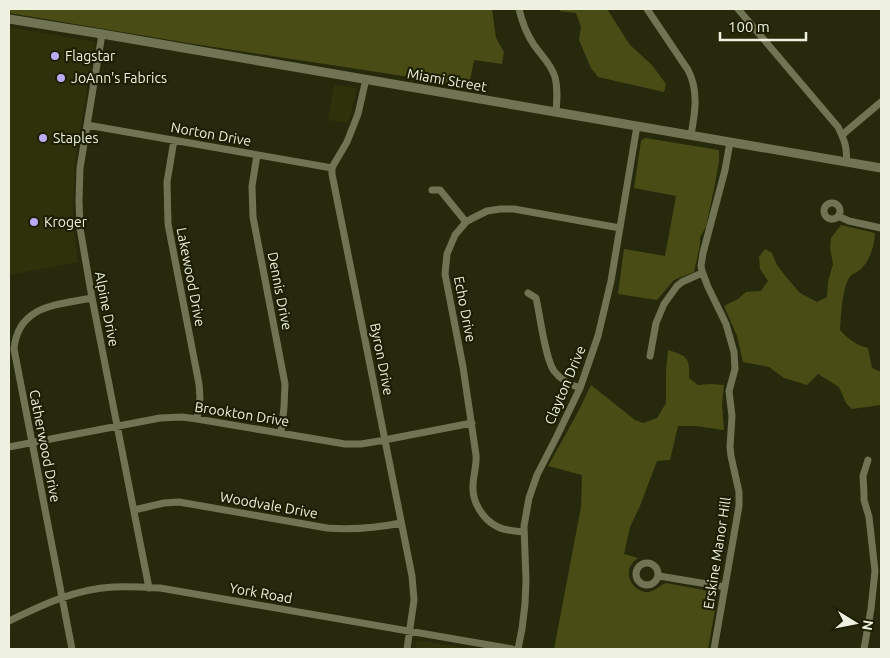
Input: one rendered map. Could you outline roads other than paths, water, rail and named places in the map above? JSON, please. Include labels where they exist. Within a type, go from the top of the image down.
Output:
[{"type":"street","points":[[519,9],[525,29],[554,76],[557,98],[556,112]]},
{"type":"street","points":[[647,9],[692,77],[696,104],[691,135]]},
{"type":"street","points":[[738,9],[832,119],[842,135],[846,148],[846,162]]},
{"type":"street","name":"Miami Street","points":[[9,19],[881,168]]},
{"type":"street","name":"Alpine Drive","points":[[102,34],[80,168],[79,209],[81,244],[149,588]]},
{"type":"street","points":[[332,168],[347,142],[354,125],[366,79]]},
{"type":"street","points":[[842,135],[881,102]]},
{"type":"street","name":"Norton Drive","points":[[87,125],[332,168]]},
{"type":"street","name":"Clayton Drive","points":[[518,649],[525,604],[524,532],[526,508],[535,480],[580,388],[594,350],[605,309],[637,126]]},
{"type":"street","name":"Lakewood Drive","points":[[174,140],[167,182],[168,217],[199,384],[200,398],[197,419]]},
{"type":"street","points":[[650,356],[656,323],[664,304],[682,282],[702,273],[703,253],[725,170],[730,142]]},
{"type":"street","name":"Dennis Drive","points":[[258,154],[252,186],[252,212],[285,384],[281,433]]},
{"type":"street","name":"Byron Drive","points":[[332,168],[414,586],[414,600],[407,649]]},
{"type":"street","points":[[432,190],[440,190],[466,222]]},
{"type":"street","name":"Echo Drive","points":[[524,532],[498,527],[478,507],[473,494],[477,463],[460,350],[445,274],[448,248],[455,235],[466,222],[487,211],[506,209],[620,228]]},
{"type":"street","points":[[838,216],[849,221],[881,228]]},
{"type":"street","name":"Erskine Manor Hill","points":[[702,273],[726,324],[735,360],[735,369],[729,391],[732,416],[730,447],[739,492],[739,506],[714,649]]},
{"type":"street","points":[[528,294],[536,298],[552,368],[561,378],[580,388]]},
{"type":"street","name":"Catherwood Drive","points":[[72,649],[14,356],[14,342],[26,318],[36,311],[92,298]]},
{"type":"street","name":"Brookton Drive","points":[[9,447],[160,418],[182,417],[197,419],[345,444],[361,444],[472,423]]},
{"type":"street","points":[[864,649],[875,571],[869,517],[864,500],[863,476],[868,460]]},
{"type":"street","name":"Woodvale Drive","points":[[134,510],[164,503],[179,502],[328,528],[378,528],[401,523]]},
{"type":"street","points":[[659,576],[724,588]]},
{"type":"street","name":"York Road","points":[[9,621],[61,597],[93,589],[112,587],[149,588],[178,591],[512,649]]},
{"type":"place","name":"Flagstar","points":[[55,56]]},
{"type":"place","name":"JoAnn's Fabrics","points":[[61,78]]},
{"type":"place","name":"Staples","points":[[43,138]]},
{"type":"place","name":"Kroger","points":[[34,222]]}]
